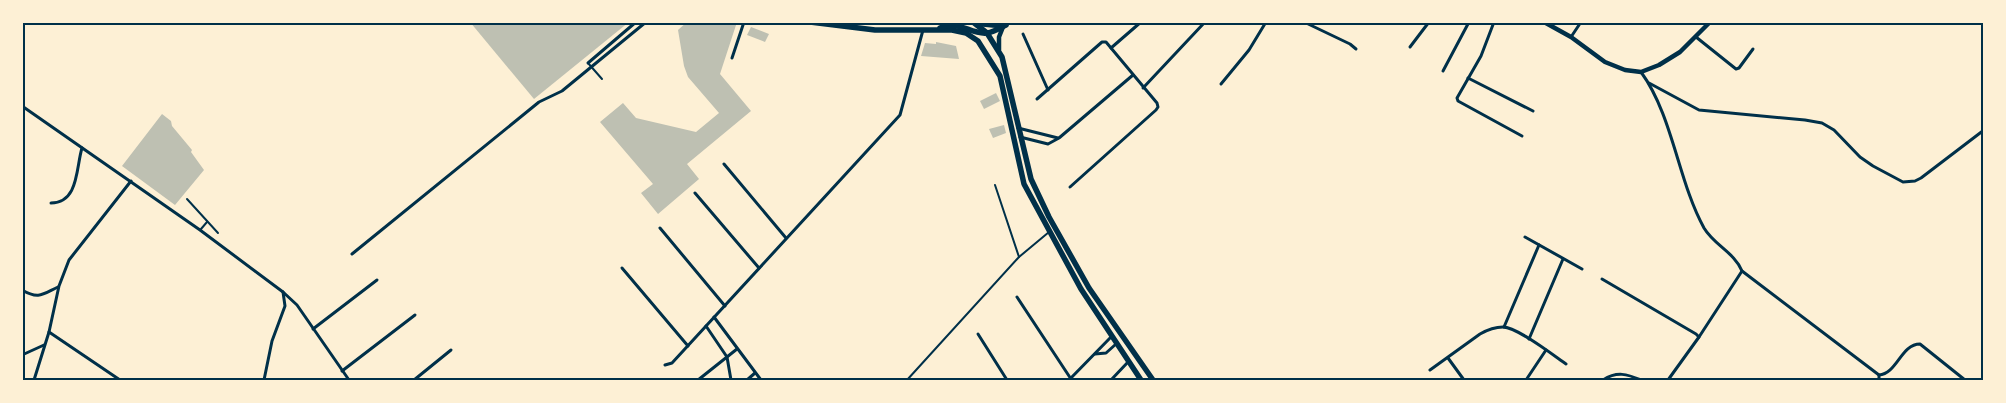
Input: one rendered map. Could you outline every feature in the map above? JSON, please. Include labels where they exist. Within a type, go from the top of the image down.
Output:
[{"type":"main road","points":[[810,22],[875,30],[939,29],[963,32],[972,36],[981,45],[1000,76],[1024,184],[1081,289],[1141,380]]},
{"type":"main road","points":[[915,22],[915,30]]},
{"type":"main road","points":[[973,23],[987,33],[999,50],[1007,73],[1030,179],[1049,217],[1089,288],[1153,380]]},
{"type":"main road","points":[[939,29],[947,25],[979,33],[987,33],[1007,24]]},
{"type":"street","points":[[588,62],[636,22]]},
{"type":"street","points":[[352,254],[539,102],[562,91],[646,22]]},
{"type":"street","points":[[732,58],[744,22]]},
{"type":"street","points":[[1111,48],[1141,22]]},
{"type":"street","points":[[1143,88],[1205,22]]},
{"type":"street","points":[[1221,84],[1262,32],[1266,22]]},
{"type":"street","points":[[1304,22],[1350,44],[1356,49]]},
{"type":"street","points":[[1410,47],[1429,22]]},
{"type":"street","points":[[1443,71],[1469,22]]},
{"type":"street","points":[[1494,22],[1481,56],[1457,98],[1458,101],[1522,136]]},
{"type":"street","points":[[1544,22],[1606,62],[1626,70],[1642,72],[1670,59],[1680,52],[1710,22]]},
{"type":"street","points":[[1571,38],[1581,22]]},
{"type":"street","points":[[973,23],[990,26],[1007,24]]},
{"type":"street","points":[[999,50],[999,37],[1007,24]]},
{"type":"street","points":[[666,365],[672,363],[688,346],[900,115],[924,29]]},
{"type":"street","points":[[1022,34],[1048,90]]},
{"type":"street","points":[[1696,36],[1736,69],[1739,68],[1753,49]]},
{"type":"street","points":[[1037,99],[1102,42],[1106,42],[1158,107],[1070,187]]},
{"type":"street","points":[[1642,72],[1649,83],[1697,214],[1706,231],[1736,260],[1742,271],[1879,375]]},
{"type":"street","points":[[1020,137],[1048,144],[1059,138],[1134,75]]},
{"type":"street","points":[[1468,78],[1533,112]]},
{"type":"street","points":[[1649,83],[1699,110],[1822,123],[1839,134],[1860,157],[1873,166],[1903,182],[1909,183],[1921,178],[1984,130]]},
{"type":"street","points":[[22,106],[200,230],[283,292],[297,304],[348,380]]},
{"type":"street","points":[[1018,128],[1059,138]]},
{"type":"street","points":[[51,203],[61,202],[72,192],[82,148]]},
{"type":"street","points":[[724,164],[786,238]]},
{"type":"street","points":[[34,380],[49,332],[59,286],[69,260],[131,181]]},
{"type":"street","points":[[695,193],[759,268]]},
{"type":"street","points":[[660,228],[724,306]]},
{"type":"street","points":[[1525,237],[1582,269]]},
{"type":"street","points":[[1504,327],[1539,245]]},
{"type":"street","points":[[1529,339],[1563,258]]},
{"type":"street","points":[[622,268],[688,346]]},
{"type":"street","points":[[1668,380],[1699,338],[1742,271]]},
{"type":"street","points":[[1602,279],[1696,334],[1699,338]]},
{"type":"street","points":[[313,329],[377,280]]},
{"type":"street","points":[[22,290],[31,295],[39,296],[59,286]]},
{"type":"street","points":[[264,380],[272,341],[285,306],[283,292]]},
{"type":"street","points":[[1017,297],[1070,380],[1101,345],[1111,337]]},
{"type":"street","points":[[342,371],[415,315]]},
{"type":"street","points":[[714,317],[761,380]]},
{"type":"street","points":[[706,326],[727,357],[731,380]]},
{"type":"street","points":[[1430,370],[1486,331],[1504,327],[1529,339],[1566,364]]},
{"type":"street","points":[[49,332],[120,380]]},
{"type":"street","points":[[978,334],[1007,380]]},
{"type":"street","points":[[1095,354],[1106,354],[1116,344]]},
{"type":"street","points":[[1879,375],[1888,372],[1910,348],[1920,344],[1965,380]]},
{"type":"street","points":[[22,355],[44,345]]},
{"type":"street","points":[[698,380],[737,349]]},
{"type":"street","points":[[414,380],[451,350]]},
{"type":"street","points":[[1526,380],[1546,350]]},
{"type":"street","points":[[1448,358],[1464,380]]},
{"type":"street","points":[[1110,380],[1128,362]]},
{"type":"street","points":[[747,380],[755,373]]},
{"type":"street","points":[[1603,380],[1611,375],[1621,373],[1641,380]]},
{"type":"street","points":[[1879,375],[1879,380]]},
{"type":"lane","points":[[588,62],[602,79]]},
{"type":"lane","points":[[995,185],[1019,258]]},
{"type":"lane","points":[[187,199],[218,233]]},
{"type":"lane","points":[[200,230],[207,222]]},
{"type":"lane","points":[[907,380],[1019,258],[1049,232]]},
{"type":"building","points":[[470,22],[629,22],[534,99]]},
{"type":"building","points":[[687,22],[737,22],[720,74],[751,111],[687,164],[699,179],[658,214],[641,193],[653,184],[600,122],[623,103],[636,118],[696,132],[719,113],[688,77],[684,66],[678,30]]},
{"type":"building","points":[[751,27],[769,34],[765,42],[747,35]]},
{"type":"building","points":[[936,42],[956,46],[959,59],[921,56],[925,43],[936,44]]},
{"type":"building","points":[[996,93],[1000,101],[984,109],[980,101]]},
{"type":"building","points":[[162,114],[171,121],[172,126],[192,150],[191,152],[204,170],[175,205],[122,166]]},
{"type":"building","points":[[1004,125],[1006,133],[993,138],[989,129]]}]
